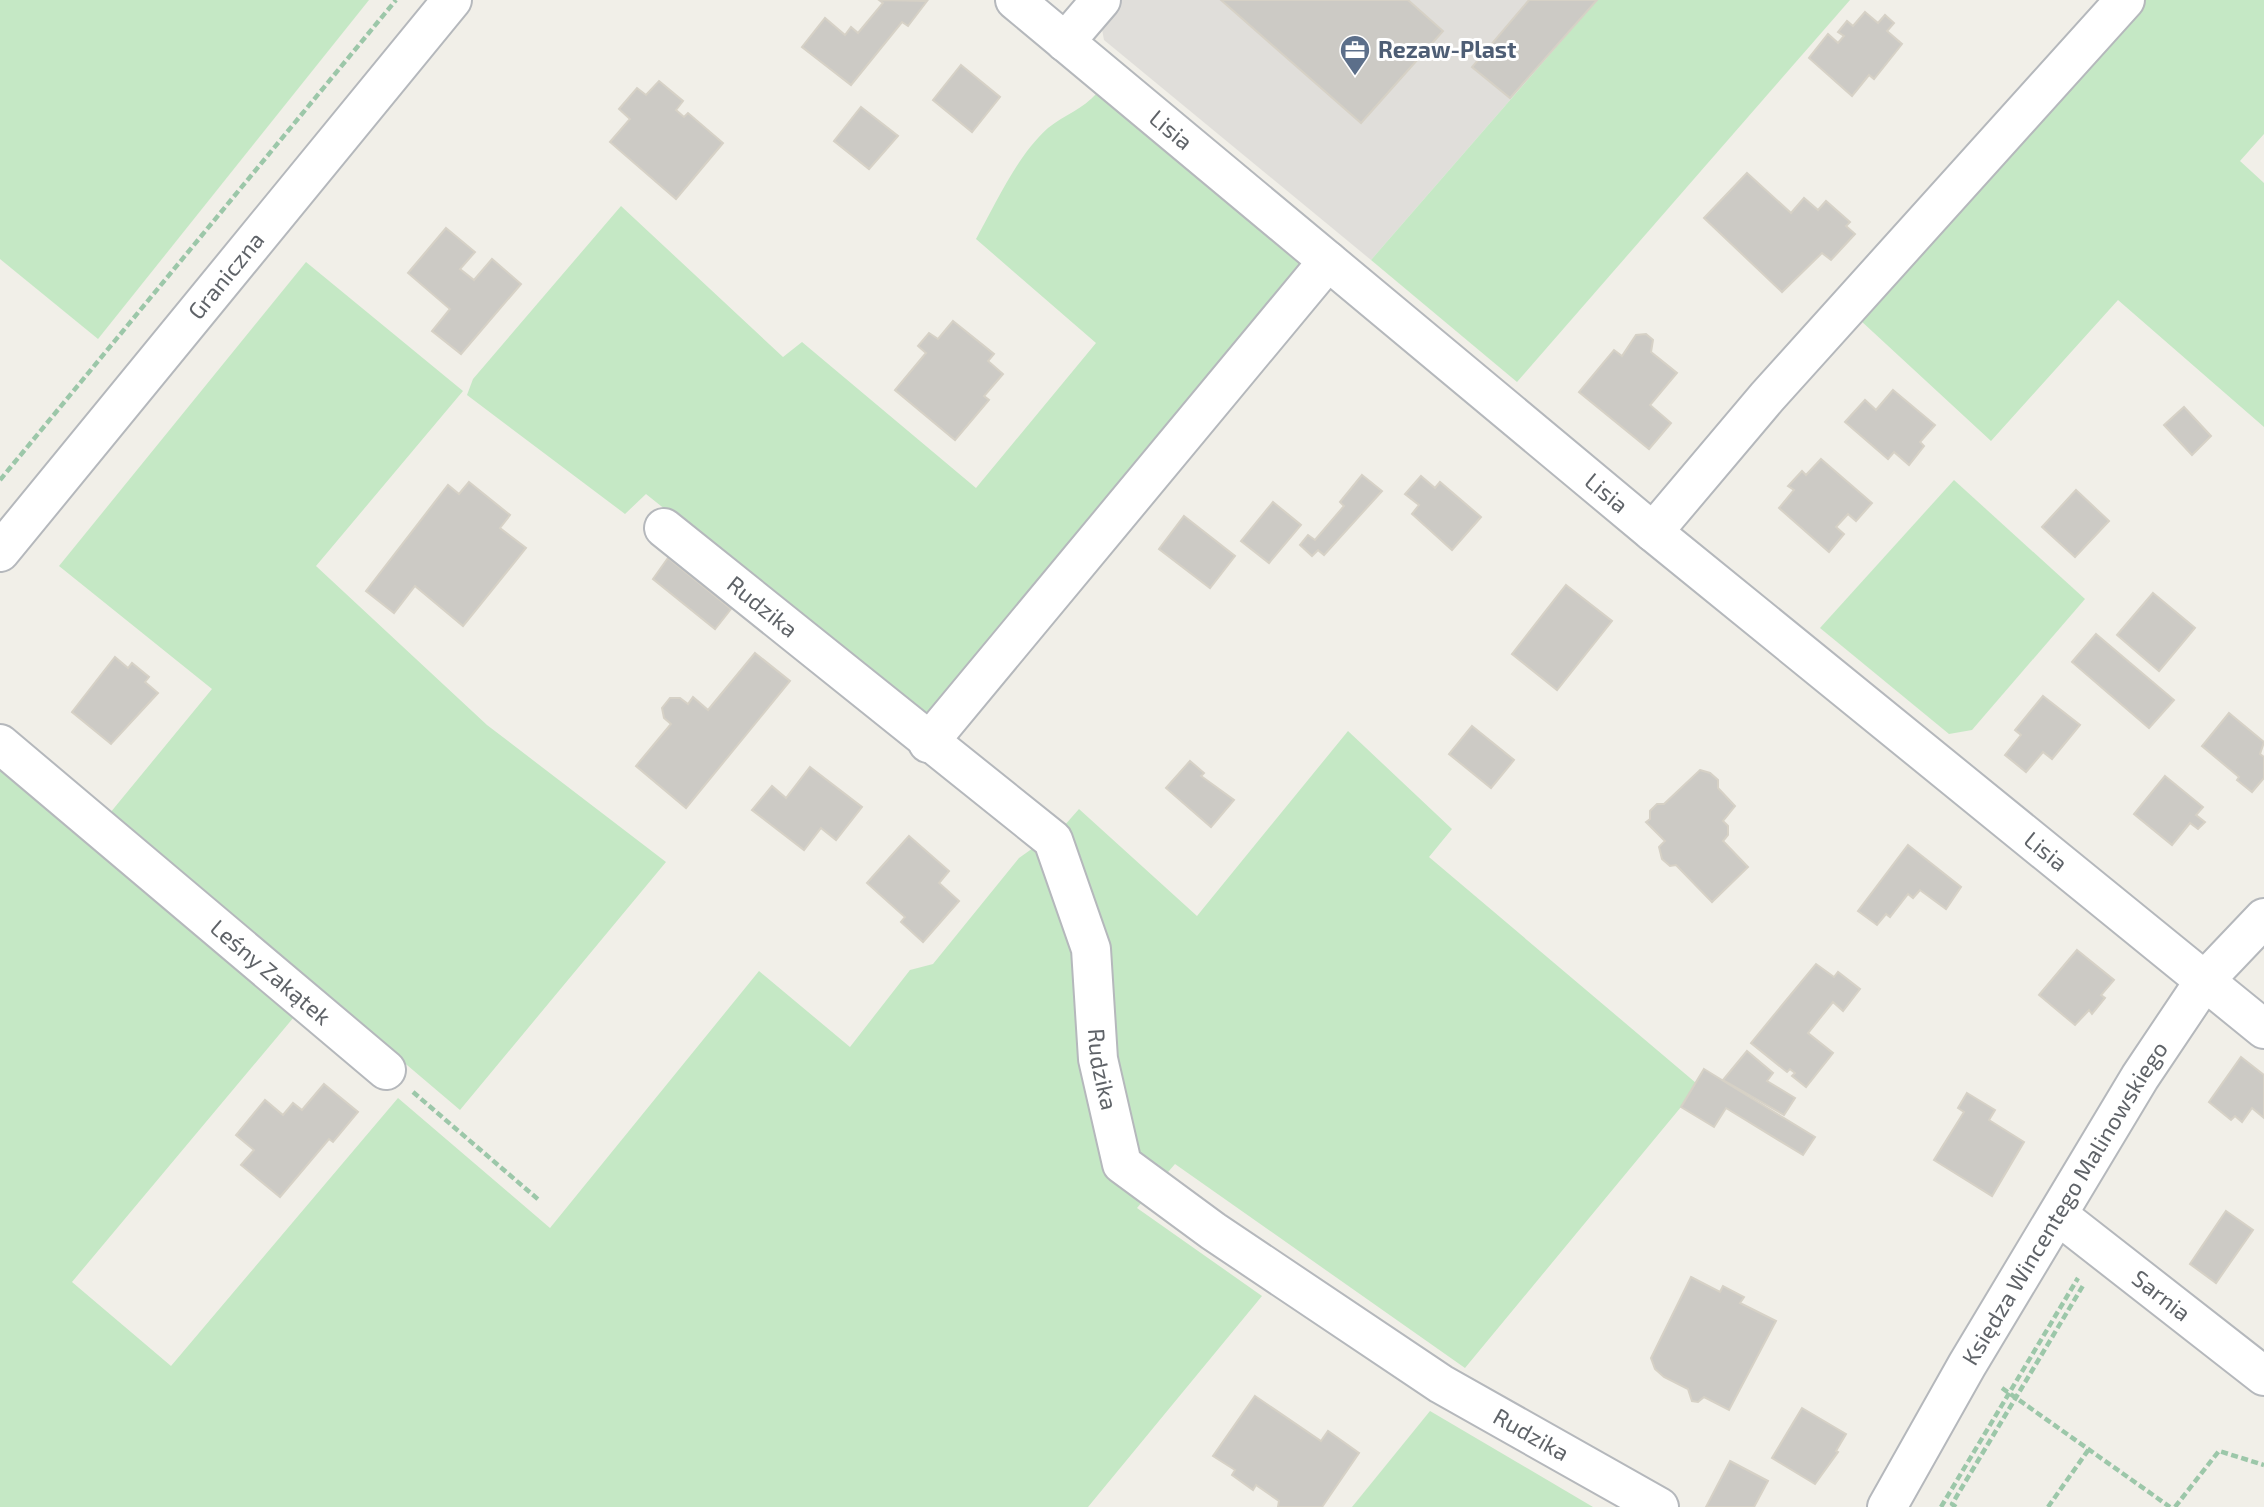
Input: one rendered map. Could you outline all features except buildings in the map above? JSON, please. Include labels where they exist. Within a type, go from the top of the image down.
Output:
[{"type":"street","name":"Graniczna","points":[[0,552],[452,0]]},
{"type":"street","name":"Lisia","points":[[1014,0],[1653,531],[2264,1029]]},
{"type":"street","points":[[1065,42],[1101,0]]},
{"type":"street","points":[[1653,531],[1776,387],[2126,0]]},
{"type":"street","points":[[928,743],[1328,261]]},
{"type":"street","name":"Rudzika","points":[[664,528],[928,743],[1053,840],[1091,949],[1098,1059],[1122,1164],[1213,1231],[1441,1384],[1658,1507]]},
{"type":"street","name":"Leśny Zakątek","points":[[0,744],[386,1070]]},
{"type":"street","name":"Księdza Wincentego Malinowskiego","points":[[1897,1503],[1967,1365],[2140,1077],[2205,980],[2264,918]]},
{"type":"street","name":"Sarnia","points":[[2058,1215],[2264,1376]]},
{"type":"path","points":[[0,480],[396,0]]},
{"type":"path","points":[[386,1070],[540,1201]]},
{"type":"path","points":[[1956,1507],[1952,1504],[2014,1396],[2089,1275]]},
{"type":"path","points":[[2002,1388],[2173,1507],[2219,1451],[2264,1465]]},
{"type":"path","points":[[2048,1507],[2089,1449]]},
{"type":"shaded area","points":[[1117,0],[1597,0],[1371,260],[1104,40],[1100,19]]},
{"type":"green space","points":[[0,0],[369,0],[98,339],[0,259]]},
{"type":"green space","points":[[1597,0],[1850,0],[1517,382],[1371,260]]},
{"type":"green space","points":[[2145,0],[2264,0],[2264,134],[2240,161],[2264,183],[2264,427],[2118,300],[1991,441],[1860,320]]},
{"type":"green space","points":[[1097,93],[1302,265],[927,719],[646,494],[625,514],[467,395],[473,379],[621,206],[783,357],[802,342],[976,488],[1096,343],[976,239],[1026,152],[1048,128]]},
{"type":"green space","points":[[306,262],[463,391],[316,566],[487,725],[666,862],[460,1110],[110,813],[212,689],[59,566]]},
{"type":"green space","points":[[1954,480],[2085,599],[1972,730],[1949,734],[1820,628]]},
{"type":"green space","points":[[1348,731],[1452,829],[1429,857],[1696,1083],[1681,1107],[1465,1368],[1175,1164],[1137,1208],[1262,1296],[1088,1507],[0,1507],[0,762],[299,1011],[72,1282],[171,1366],[398,1098],[550,1228],[759,971],[850,1047],[910,970],[933,964],[1019,858],[1064,826],[1079,809],[1197,916]]},
{"type":"green space","points":[[1430,1411],[1593,1507],[1352,1507]]},
{"type":"place","name":"Rezaw-Plast","points":[[1355,77]]}]
